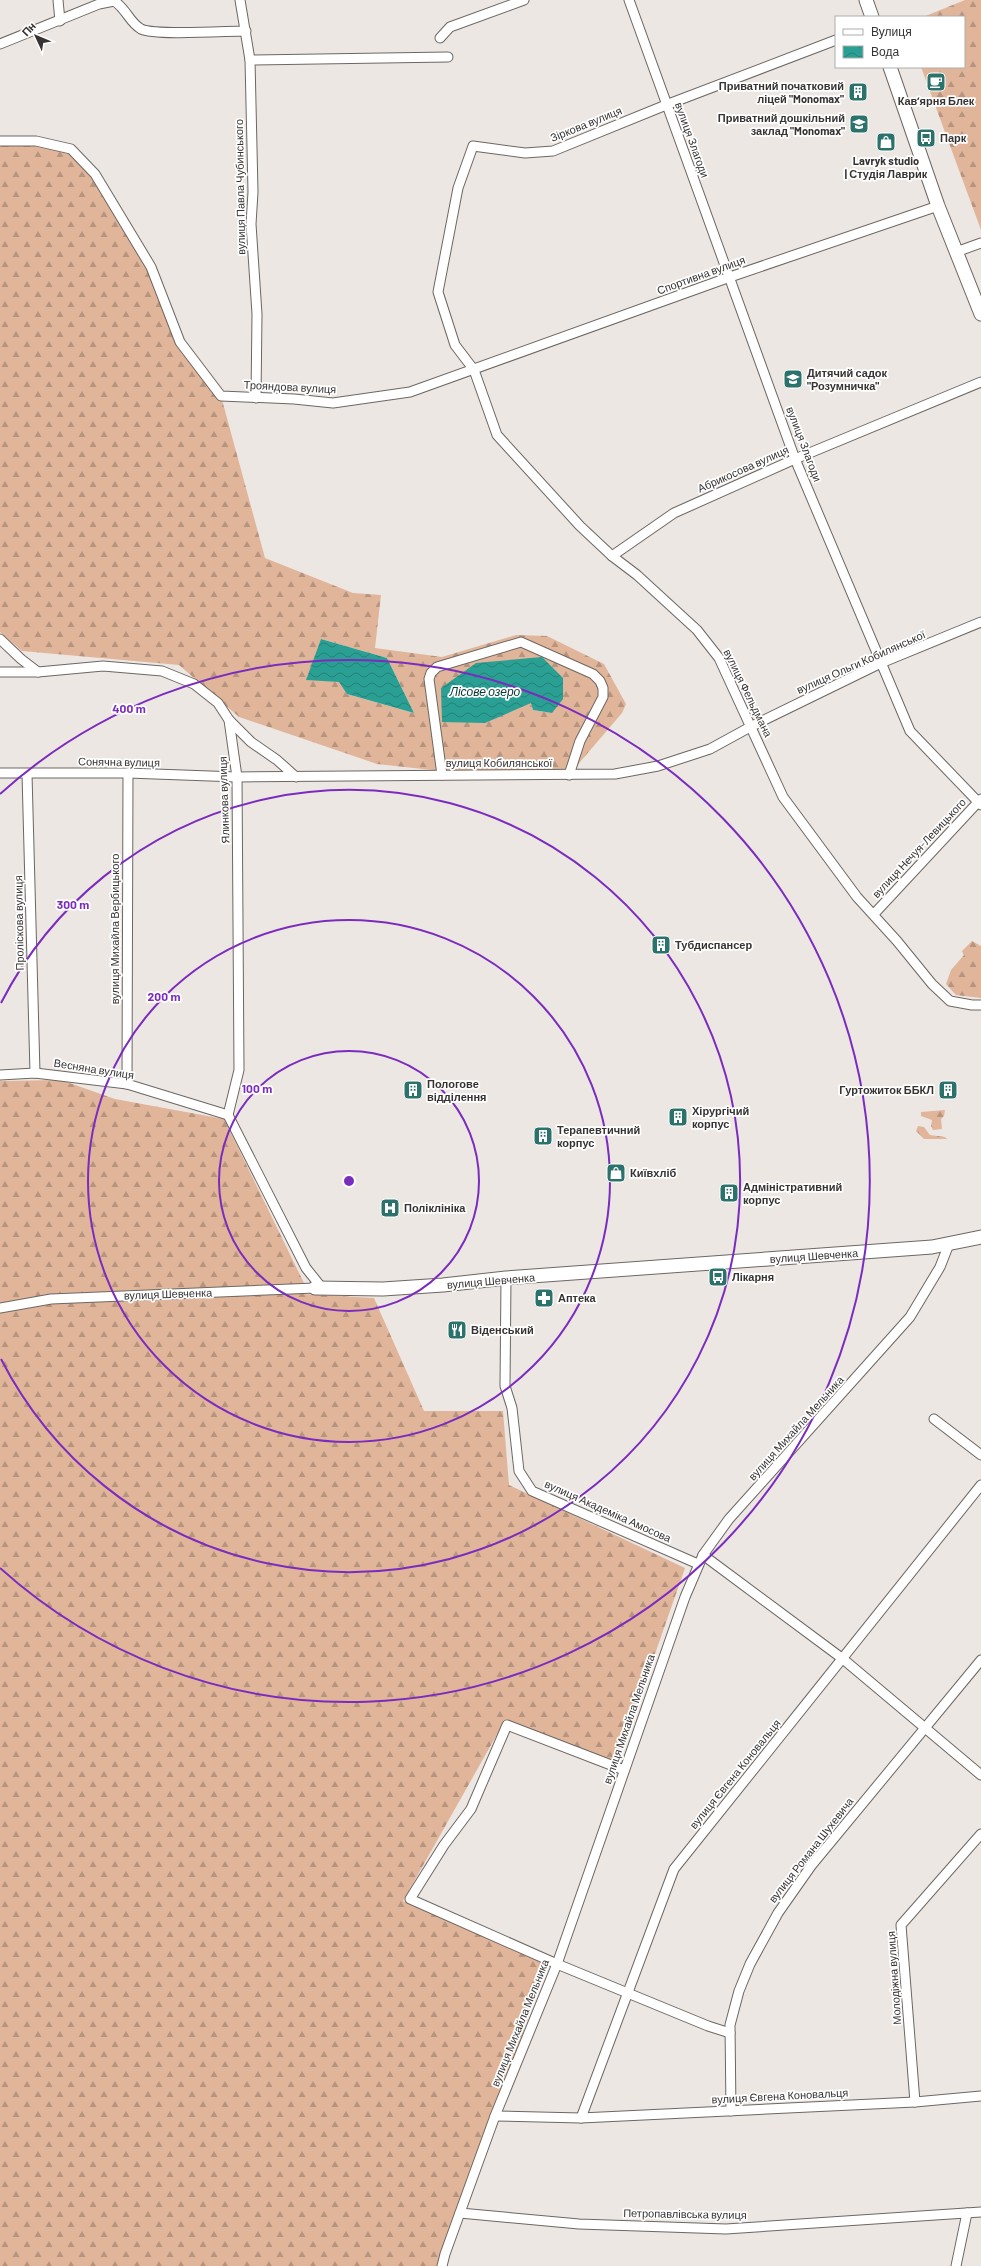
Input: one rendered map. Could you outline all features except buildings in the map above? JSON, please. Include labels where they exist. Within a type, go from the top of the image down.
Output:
[{"type":"street","points":[[58,0],[60,21]]},
{"type":"street","name":"вулиця Павла Чубинського","points":[[240,0],[250,60],[253,192],[251,224],[257,314],[256,398]]},
{"type":"street","points":[[440,38],[450,27],[524,0]]},
{"type":"street","name":"вулиця Злагоди","points":[[629,0],[795,459],[910,731],[980,802]]},
{"type":"street","points":[[866,0],[872,16]]},
{"type":"street","points":[[0,44],[99,4],[114,1],[123,7],[133,23],[143,30],[170,33],[246,31]]},
{"type":"street","name":"Зіркова вулиця","points":[[474,370],[455,345],[438,292],[458,188],[473,146],[525,153],[553,151],[666,105],[835,40]]},
{"type":"street","points":[[250,60],[448,58]]},
{"type":"street","points":[[890,68],[938,206],[981,314]]},
{"type":"street","name":"Трояндова вулиця","points":[[0,141],[36,141],[71,149],[95,174],[151,267],[180,342],[221,396],[334,403],[377,398],[410,392],[474,370]]},
{"type":"street","name":"Спортивна вулиця","points":[[474,370],[730,277],[938,206]]},
{"type":"street","points":[[956,252],[981,243]]},
{"type":"street","name":"вулиця Фельдмана","points":[[474,370],[497,435],[580,526],[612,556],[637,575],[696,630],[719,658],[752,726],[783,797],[857,897],[874,914],[932,984],[950,1001],[972,1006],[981,1005]]},
{"type":"street","name":"Абрикосова вулиця","points":[[612,556],[674,513],[795,459],[981,382]]},
{"type":"street","name":"вулиця Ольги Кобилянської","points":[[752,726],[881,663],[981,622]]},
{"type":"street","points":[[0,639],[20,659],[38,672]]},
{"type":"street","points":[[442,775],[430,679],[431,673],[437,667],[521,642],[593,674],[600,681],[603,688],[603,697],[580,741],[569,774]]},
{"type":"street","name":"Ялинкова вулиця","points":[[0,672],[38,672],[103,666],[162,671],[194,684],[218,703],[229,720],[237,777],[239,1070],[228,1115]]},
{"type":"street","points":[[229,720],[251,742],[277,760],[296,777]]},
{"type":"street","name":"вулиця Кобилянської","points":[[237,777],[615,774],[658,766],[710,749],[752,726]]},
{"type":"street","name":"Сонячна вулиця","points":[[0,773],[128,773],[237,777]]},
{"type":"street","name":"вулиця Михайла Вербицького","points":[[126,1084],[128,773]]},
{"type":"street","name":"Проліскова вулиця","points":[[27,774],[34,1072]]},
{"type":"street","name":"вулиця Нечуя-Левицького","points":[[874,914],[980,802]]},
{"type":"street","name":"Весняна вулиця","points":[[0,1076],[34,1072],[126,1084],[228,1115]]},
{"type":"street","points":[[228,1115],[306,1268],[319,1288]]},
{"type":"street","name":"вулиця Шевченка","points":[[0,1308],[51,1299],[319,1288],[383,1289],[443,1285],[506,1278],[907,1249],[979,1239]]},
{"type":"street","name":"вулиця Михайла Мельника","points":[[442,2266],[495,2116],[557,1964],[684,1597],[698,1564],[728,1519],[910,1318],[940,1267],[950,1244]]},
{"type":"street","name":"вулиця Академіка Амосова","points":[[506,1278],[505,1386],[512,1408],[519,1471],[532,1491],[698,1564]]},
{"type":"street","points":[[934,1419],[981,1455]]},
{"type":"street","name":"вулиця Євгена Коновальця","points":[[581,2118],[674,1869],[981,1485]]},
{"type":"street","points":[[703,1555],[843,1659],[981,1775]]},
{"type":"street","name":"вулиця Романа Шухевича","points":[[731,2111],[730,2025],[739,1991],[750,1964],[778,1913],[811,1866],[981,1660]]},
{"type":"street","points":[[624,1770],[507,1725],[471,1809],[444,1845],[410,1899],[557,1964],[708,2026],[730,2033]]},
{"type":"street","name":"Молодіжна вулиця","points":[[915,2102],[902,1925],[981,1834]]},
{"type":"street","name":"вулиця Євгена Коновальця","points":[[495,2116],[581,2118],[915,2102],[981,2096]]},
{"type":"street","name":"Петропавлівська вулиця","points":[[460,2213],[579,2224],[726,2229],[981,2212]]},
{"type":"street","points":[[956,2266],[967,2213]]},
{"type":"green space","points":[[965,0],[981,0],[981,230],[921,68],[965,68],[965,16],[925,16]]},
{"type":"green space","points":[[0,141],[71,149],[95,174],[151,267],[180,342],[221,396],[265,558],[353,593],[381,595],[375,648],[442,657],[516,635],[547,636],[604,664],[626,704],[622,713],[569,775],[487,776],[377,764],[239,717],[179,665],[22,651],[0,632]],"holes":[[[321,639],[387,658],[414,713],[347,694]],[[531,703],[552,713],[533,710]]]},
{"type":"green space","points":[[972,941],[981,946],[981,998],[956,995],[946,984],[951,970],[964,955],[962,951]]},
{"type":"green space","points":[[61,1080],[115,1099],[224,1119],[304,1283],[303,1294],[374,1298],[424,1411],[503,1411],[509,1485],[685,1568],[617,1763],[504,1722],[403,1901],[547,1965],[440,2266],[0,2266],[0,1081]]},
{"type":"green space","points":[[945,1110],[944,1116],[941,1119],[942,1129],[933,1130],[931,1126],[932,1120],[921,1116],[921,1112]]},
{"type":"green space","points":[[918,1126],[924,1127],[930,1135],[945,1137],[947,1139],[924,1139],[916,1131]]},
{"type":"water","points":[[321,639],[387,658],[414,713],[347,694],[339,682],[306,680]]},
{"type":"water","name":"Лісове озеро","points":[[542,657],[563,678],[563,699],[552,713],[533,710],[531,703],[485,723],[442,722],[441,688],[476,663]]},
{"type":"place","name":"Кавʼярня Блек","points":[[936,82]]},
{"type":"place","name":"Приватний початковий ліцей \"Monomax\"","points":[[858,92]]},
{"type":"place","name":"Приватний дошкільний заклад \"Monomax\"","points":[[859,124]]},
{"type":"place","name":"Парк","points":[[926,138]]},
{"type":"place","name":"Lavryk studio | Студія Лаврик","points":[[886,142]]},
{"type":"place","name":"Дитячий садок \"Розумничка\"","points":[[793,379]]},
{"type":"place","name":"Тубдиспансер","points":[[661,945]]},
{"type":"place","name":"Пологове відділення","points":[[413,1090]]},
{"type":"place","name":"Гуртожиток ББКЛ","points":[[948,1090]]},
{"type":"place","name":"Хірургічий корпус","points":[[678,1117]]},
{"type":"place","name":"Терапевтичний корпус","points":[[543,1136]]},
{"type":"place","name":"Київхліб","points":[[616,1173]]},
{"type":"place","name":"Адміністративний корпус","points":[[729,1193]]},
{"type":"place","name":"Поліклініка","points":[[390,1208]]},
{"type":"place","name":"Лікарня","points":[[718,1277]]},
{"type":"place","name":"Аптека","points":[[544,1298]]},
{"type":"place","name":"Віденський","points":[[457,1330]]}]
